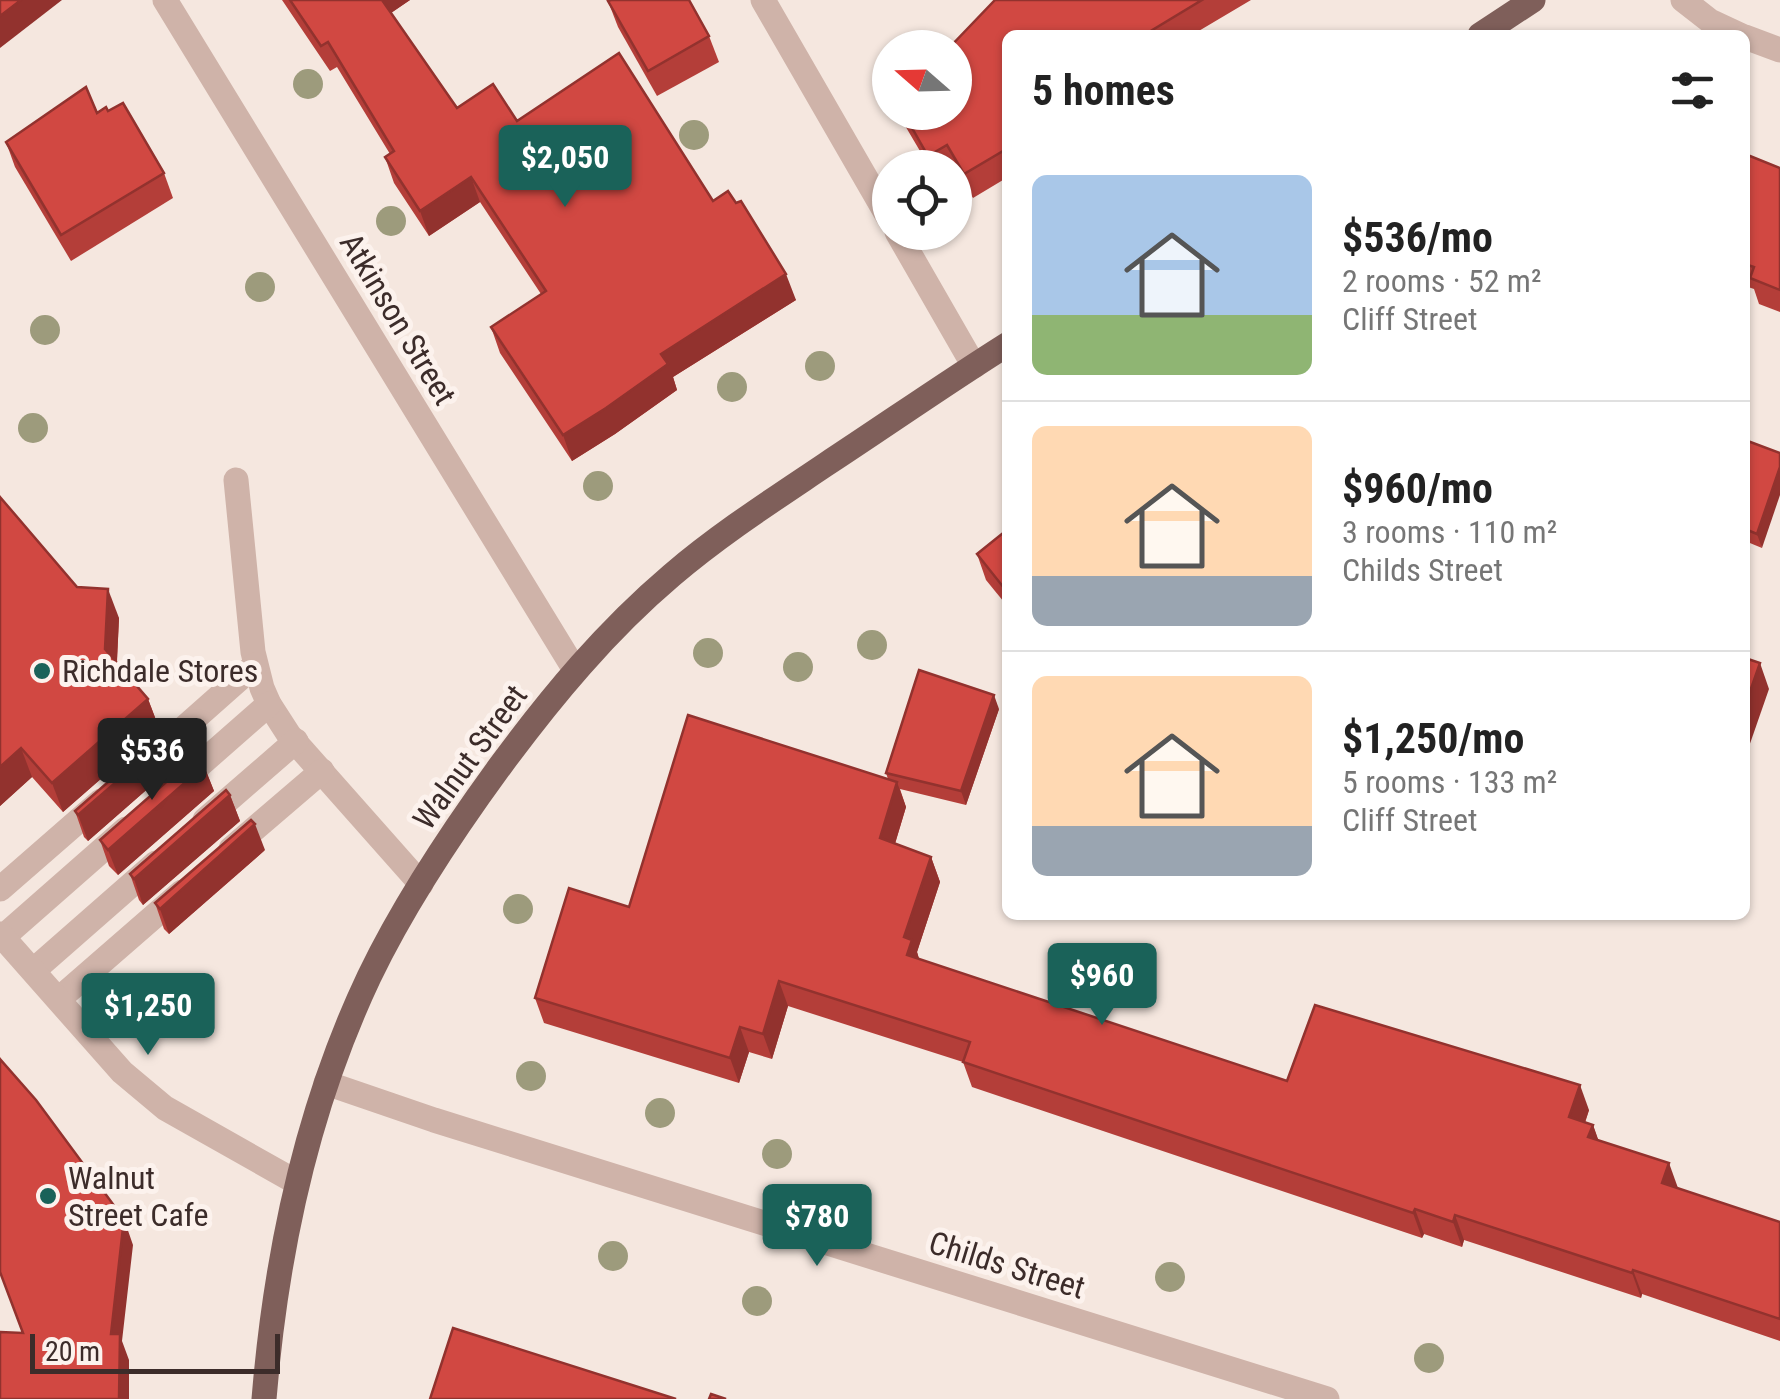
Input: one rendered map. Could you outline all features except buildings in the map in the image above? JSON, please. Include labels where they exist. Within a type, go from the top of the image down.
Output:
[{"type":"main road","points":[[1488,30],[1533,0]]},
{"type":"main road","name":"Walnut Street","points":[[264,1399],[284,1240],[296,1182],[326,1083],[370,976],[421,884],[478,796],[575,670],[630,612],[712,542],[1002,348]]},
{"type":"street","name":"Atkinson Street","points":[[165,0],[575,670]]},
{"type":"street","points":[[764,0],[872,189]]},
{"type":"street","points":[[1684,0],[1710,21],[1729,30]]},
{"type":"street","points":[[1750,39],[1780,50]]},
{"type":"street","points":[[907,250],[974,366]]},
{"type":"street","points":[[236,480],[255,666],[269,704],[296,741],[421,884]]},
{"type":"street","points":[[0,889],[255,666]]},
{"type":"street","points":[[269,704],[2,936],[122,1072],[165,1108],[296,1182]]},
{"type":"street","points":[[34,970],[296,741]]},
{"type":"street","points":[[59,999],[322,770]]},
{"type":"street","name":"Childs Street","points":[[326,1083],[1327,1399]]},
{"type":"place","name":"Richdale Stores","points":[[42,671]]},
{"type":"place","name":"Walnut Street Cafe","points":[[48,1196]]}]
